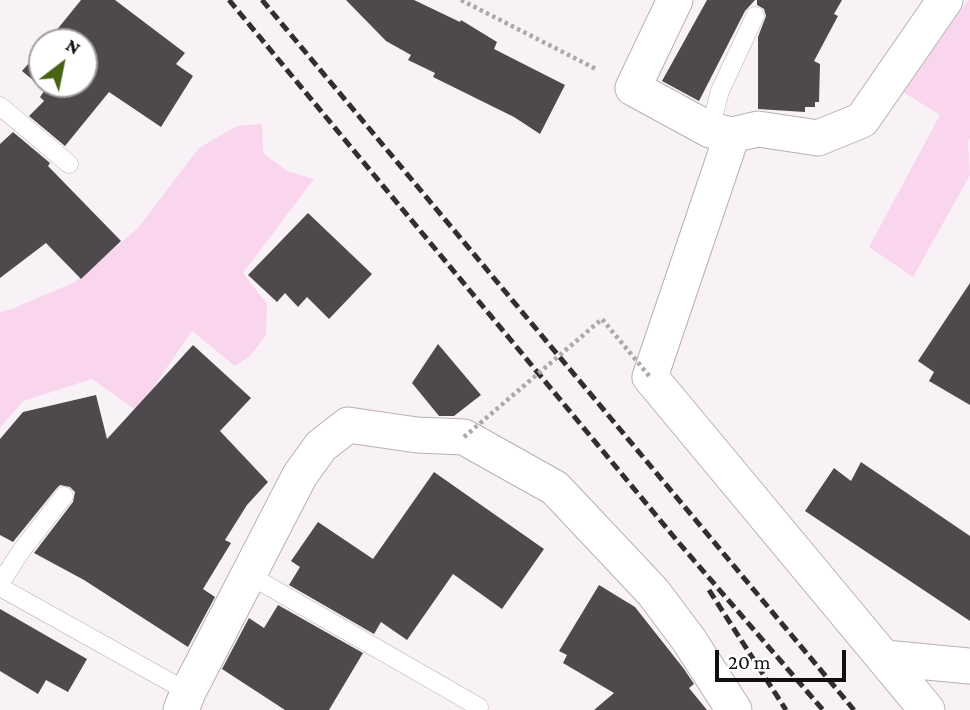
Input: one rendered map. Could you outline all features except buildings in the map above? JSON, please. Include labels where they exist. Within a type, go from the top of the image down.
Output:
[{"type":"street","points":[[674,0],[633,88],[721,133],[758,129],[818,138],[862,120],[945,0]]},
{"type":"street","points":[[721,133],[650,377],[927,710]]},
{"type":"street","points":[[184,701],[300,475],[321,446],[348,425],[417,435],[464,437],[555,488],[653,592],[689,640],[734,710]]},
{"type":"street","points":[[885,658],[970,666]]},
{"type":"lane","points":[[721,133],[719,91],[755,16]]},
{"type":"lane","points":[[0,106],[69,164]]},
{"type":"lane","points":[[64,496],[21,551],[0,586],[184,701]]},
{"type":"lane","points":[[249,575],[479,707]]},
{"type":"path","points":[[461,0],[633,88]]},
{"type":"path","points":[[464,437],[602,319],[650,377]]},
{"type":"shaded area","points":[[968,0],[970,175],[913,277],[869,247],[940,115],[903,92]]},
{"type":"shaded area","points":[[262,124],[263,153],[287,171],[314,179],[243,273],[267,304],[266,335],[250,356],[235,366],[192,331],[137,411],[92,379],[23,401],[0,428],[0,312],[75,282],[138,228],[199,148],[237,126]]},
{"type":"railway","points":[[229,0],[679,543],[823,710]]},
{"type":"railway","points":[[262,0],[854,710]]},
{"type":"railway","points":[[709,590],[786,710]]}]
